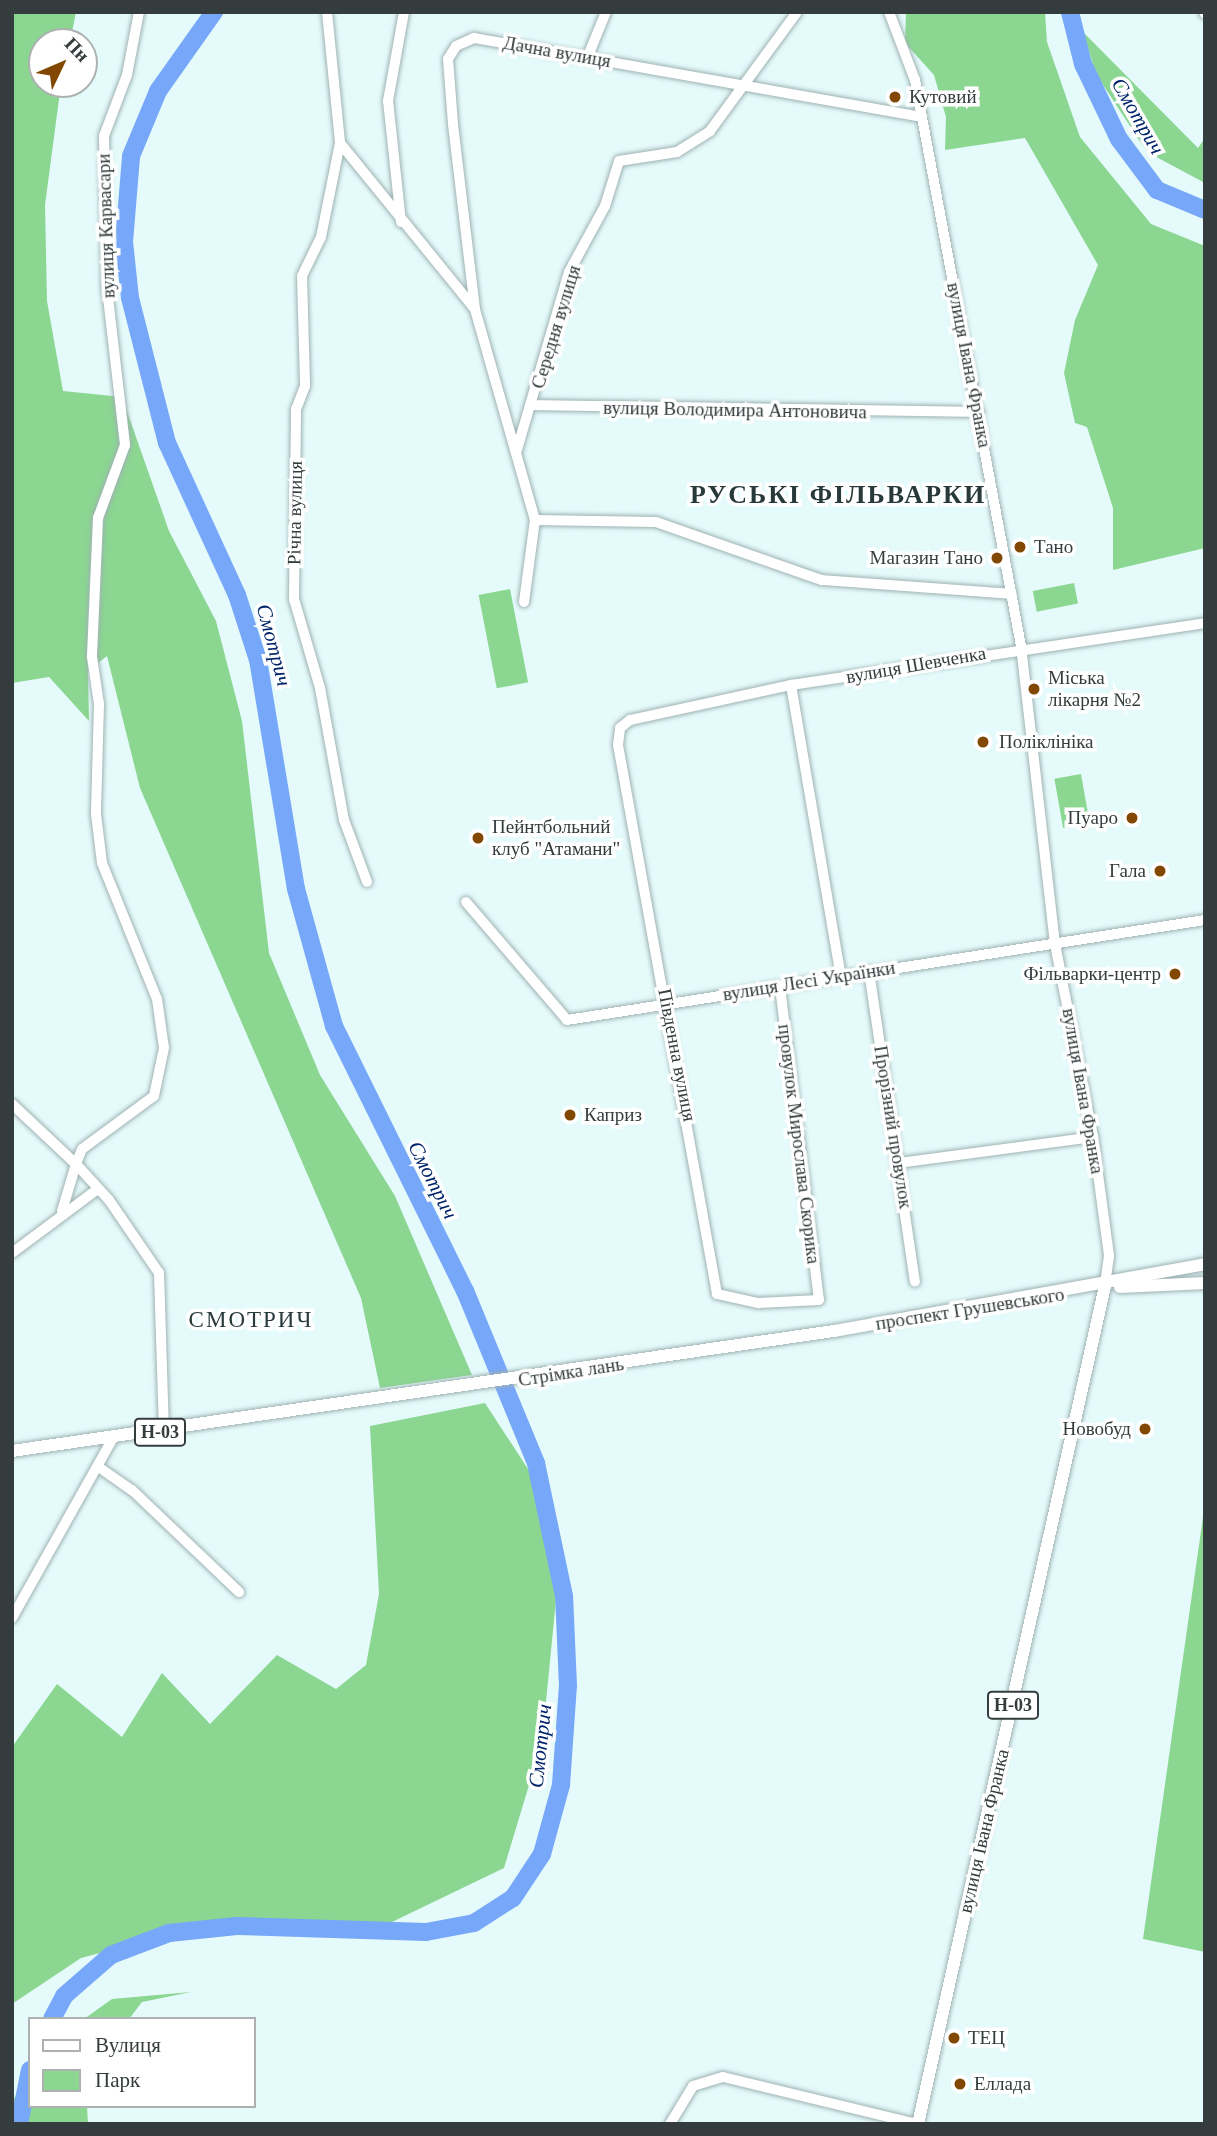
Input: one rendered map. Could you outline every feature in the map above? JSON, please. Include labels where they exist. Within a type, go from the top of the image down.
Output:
[{"type":"main road","name":"проспект Грушевського","points":[[834,1331],[1105,1286],[1205,1264]]},
{"type":"main road","name":"проспект Грушевського","points":[[1105,1286],[1205,1283]]},
{"type":"main road","name":"вулиця Івана Франка","points":[[918,2124],[1105,1286]]},
{"type":"main road","name":"Стрімка лань","points":[[164,1432],[834,1331]]},
{"type":"main road","name":"Н-03","points":[[12,1451],[164,1432]]},
{"type":"street","name":"вулиця Карвасари","points":[[76,1164],[91,1141],[154,1096],[164,1048],[157,999],[108,889],[96,814],[100,730],[91,573],[97,518],[125,445],[107,289],[103,152],[139,12]]},
{"type":"street","name":"Річна вулиця","points":[[327,12],[340,143],[321,237],[302,276],[305,386],[296,409],[294,599],[320,688],[344,820],[367,882]]},
{"type":"street","points":[[401,222],[388,101],[404,12]]},
{"type":"street","points":[[588,56],[606,12]]},
{"type":"street","name":"Середня вулиця","points":[[516,454],[533,405],[569,272],[606,206],[619,161],[688,148],[719,123],[743,85],[797,12]]},
{"type":"street","name":"вулиця Івана Франка","points":[[888,12],[922,117],[1021,646],[1055,944],[1093,1137],[1109,1256],[1105,1286]]},
{"type":"street","name":"Дачна вулиця","points":[[475,309],[448,59],[460,42],[474,38],[588,56],[922,117]]},
{"type":"street","points":[[340,143],[401,222],[475,309]]},
{"type":"street","name":"Середня вулиця","points":[[475,309],[535,520],[524,602]]},
{"type":"street","name":"вулиця Володимира Антоновича","points":[[533,405],[979,412]]},
{"type":"street","points":[[535,520],[656,522],[822,580],[1011,594]]},
{"type":"street","name":"вулиця Шевченка","points":[[630,720],[791,685],[1021,646],[1205,623]]},
{"type":"street","points":[[791,685],[841,976]]},
{"type":"street","name":"Південна вулиця","points":[[630,720],[620,728],[618,745],[667,1004],[717,1294],[758,1303],[819,1300]]},
{"type":"street","name":"вулиця Лесі Українки","points":[[466,902],[567,1020],[1205,920]]},
{"type":"street","name":"Прорізний провулок","points":[[869,971],[915,1282]]},
{"type":"street","name":"провулок Мирослава Скорика","points":[[780,987],[819,1300]]},
{"type":"street","points":[[12,1104],[76,1164],[98,1189],[162,1283],[164,1432]]},
{"type":"street","points":[[899,1163],[1093,1137]]},
{"type":"street","points":[[62,1211],[76,1164]]},
{"type":"street","points":[[12,1253],[31,1245],[62,1211],[98,1189]]},
{"type":"street","points":[[12,1618],[100,1468],[112,1440]]},
{"type":"street","points":[[100,1468],[132,1490],[239,1592]]},
{"type":"street","points":[[670,2124],[693,2086],[723,2077],[918,2124]]},
{"type":"green space","points":[[12,12],[76,12],[73,28],[28,28],[28,98],[59,98],[45,205],[47,301],[63,391],[122,397],[169,531],[216,621],[242,721],[269,953],[320,1075],[395,1196],[472,1375],[380,1388],[361,1298],[140,788],[107,656],[88,671],[89,721],[49,677],[12,683]]},
{"type":"green space","points":[[906,12],[1045,12],[1047,42],[1080,137],[1151,224],[1205,246],[1205,548],[1113,570],[1113,508],[1087,427],[1075,423],[1064,373],[1075,320],[1098,265],[1025,138],[945,150],[946,117],[934,75],[905,43]]},
{"type":"green space","points":[[1083,32],[1198,148],[1205,138],[1205,183],[1147,152],[1096,74]]},
{"type":"green space","points":[[1074,583],[1078,604],[1037,612],[1033,591]]},
{"type":"green space","points":[[510,589],[528,682],[497,688],[479,595]]},
{"type":"green space","points":[[1081,774],[1090,823],[1063,828],[1054,779]]},
{"type":"green space","points":[[485,1403],[541,1489],[556,1600],[542,1742],[504,1868],[392,1922],[153,1939],[81,1958],[12,2004],[12,1747],[57,1684],[122,1737],[162,1673],[210,1724],[277,1655],[336,1689],[366,1665],[379,1594],[370,1426]]},
{"type":"green space","points":[[1205,1503],[1205,1952],[1143,1939]]},
{"type":"green space","points":[[191,1992],[142,2002],[131,2017],[87,2017],[112,1999]]},
{"type":"green space","points":[[28,2075],[28,2108],[87,2108],[88,2124],[12,2124],[12,2102]]},
{"type":"waterway","name":"Смотрич","points":[[53,2017],[64,1996],[111,1955],[169,1933],[237,1926],[426,1932],[474,1923],[513,1898],[542,1854],[561,1785],[568,1686],[564,1596],[536,1463],[465,1291],[334,1026],[296,889],[258,660],[237,595],[167,443],[130,298],[124,242],[131,156],[158,91],[214,12]]},
{"type":"waterway","name":"Смотрич","points":[[1070,12],[1083,64],[1119,139],[1157,190],[1205,210]]},
{"type":"waterway","name":"Смотрич","points":[[19,2124],[28,2080]]},
{"type":"place","name":"Кутовий","points":[[895,97]]},
{"type":"place","name":"Тано","points":[[1020,547]]},
{"type":"place","name":"Магазин Тано","points":[[997,558]]},
{"type":"place","name":"Міська лікарня №2","points":[[1034,689]]},
{"type":"place","name":"Поліклініка","points":[[983,742]]},
{"type":"place","name":"Пуаро","points":[[1132,818]]},
{"type":"place","name":"Пейнтбольний клуб \"Атамани\"","points":[[478,838]]},
{"type":"place","name":"Гала","points":[[1160,871]]},
{"type":"place","name":"Фільварки-центр","points":[[1175,974]]},
{"type":"place","name":"Каприз","points":[[570,1115]]},
{"type":"place","name":"Новобуд","points":[[1145,1429]]},
{"type":"place","name":"ТЕЦ","points":[[954,2038]]},
{"type":"place","name":"Еллада","points":[[960,2084]]},
{"type":"district","name":"РУСЬКІ ФІЛЬВАРКИ","points":[[838,495]]},
{"type":"district","name":"СМОТРИЧ","points":[[251,1320]]}]
